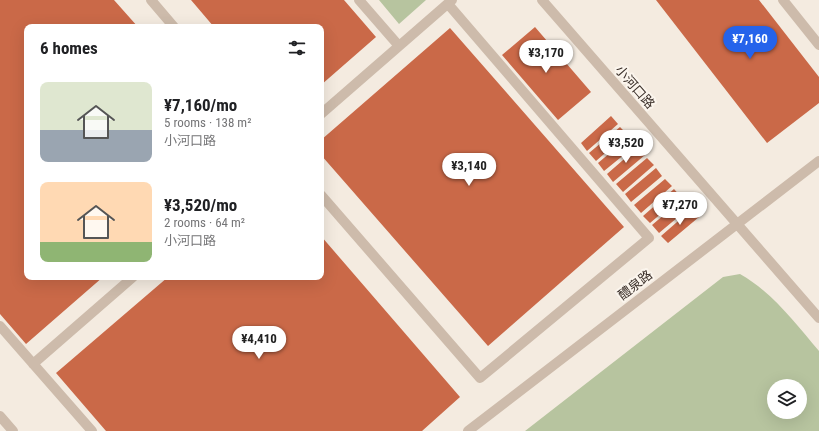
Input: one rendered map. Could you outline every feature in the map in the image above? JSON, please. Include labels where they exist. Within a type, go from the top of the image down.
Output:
[{"type":"street","points":[[151,0],[171,24]]},
{"type":"street","points":[[359,0],[399,46]]},
{"type":"street","name":"小河口路","points":[[542,0],[819,318]]},
{"type":"street","points":[[783,0],[819,45]]},
{"type":"street","points":[[324,111],[450,2],[649,238],[480,378],[324,198]]},
{"type":"street","name":"醴泉路","points":[[468,431],[819,160]]},
{"type":"street","points":[[33,364],[130,280]]},
{"type":"street","points":[[0,326],[92,431]]},
{"type":"street","points":[[0,416],[13,431]]},
{"type":"green space","points":[[379,0],[426,0],[399,24]]},
{"type":"green space","points":[[740,274],[752,281],[773,299],[819,351],[819,431],[525,431],[723,277]]},
{"type":"building","points":[[0,0],[114,0],[135,24],[24,24],[24,280],[100,280],[26,344],[0,314]]},
{"type":"building","points":[[191,0],[344,0],[376,37],[324,82],[324,24],[211,24]]},
{"type":"building","points":[[656,0],[759,0],[819,77],[819,103],[767,143]]},
{"type":"building","points":[[535,27],[591,92],[558,120],[502,55]]},
{"type":"building","points":[[450,28],[624,227],[488,346],[324,158],[324,137]]},
{"type":"building","points":[[611,116],[618,124],[587,151],[581,143]]},
{"type":"building","points":[[620,127],[627,134],[596,161],[589,153]]},
{"type":"building","points":[[629,137],[636,145],[604,171],[598,163]]},
{"type":"building","points":[[638,147],[645,155],[613,182],[607,174]]},
{"type":"building","points":[[647,158],[654,165],[623,192],[616,184]]},
{"type":"building","points":[[656,168],[662,176],[631,202],[625,194]]},
{"type":"building","points":[[665,179],[672,186],[641,213],[634,205]]},
{"type":"building","points":[[674,189],[681,197],[650,223],[643,216]]},
{"type":"building","points":[[683,199],[690,207],[659,233],[652,225]]},
{"type":"building","points":[[692,209],[699,217],[668,243],[661,236]]},
{"type":"building","points":[[324,239],[460,397],[422,431],[106,431],[56,373],[164,280],[324,280]]}]
